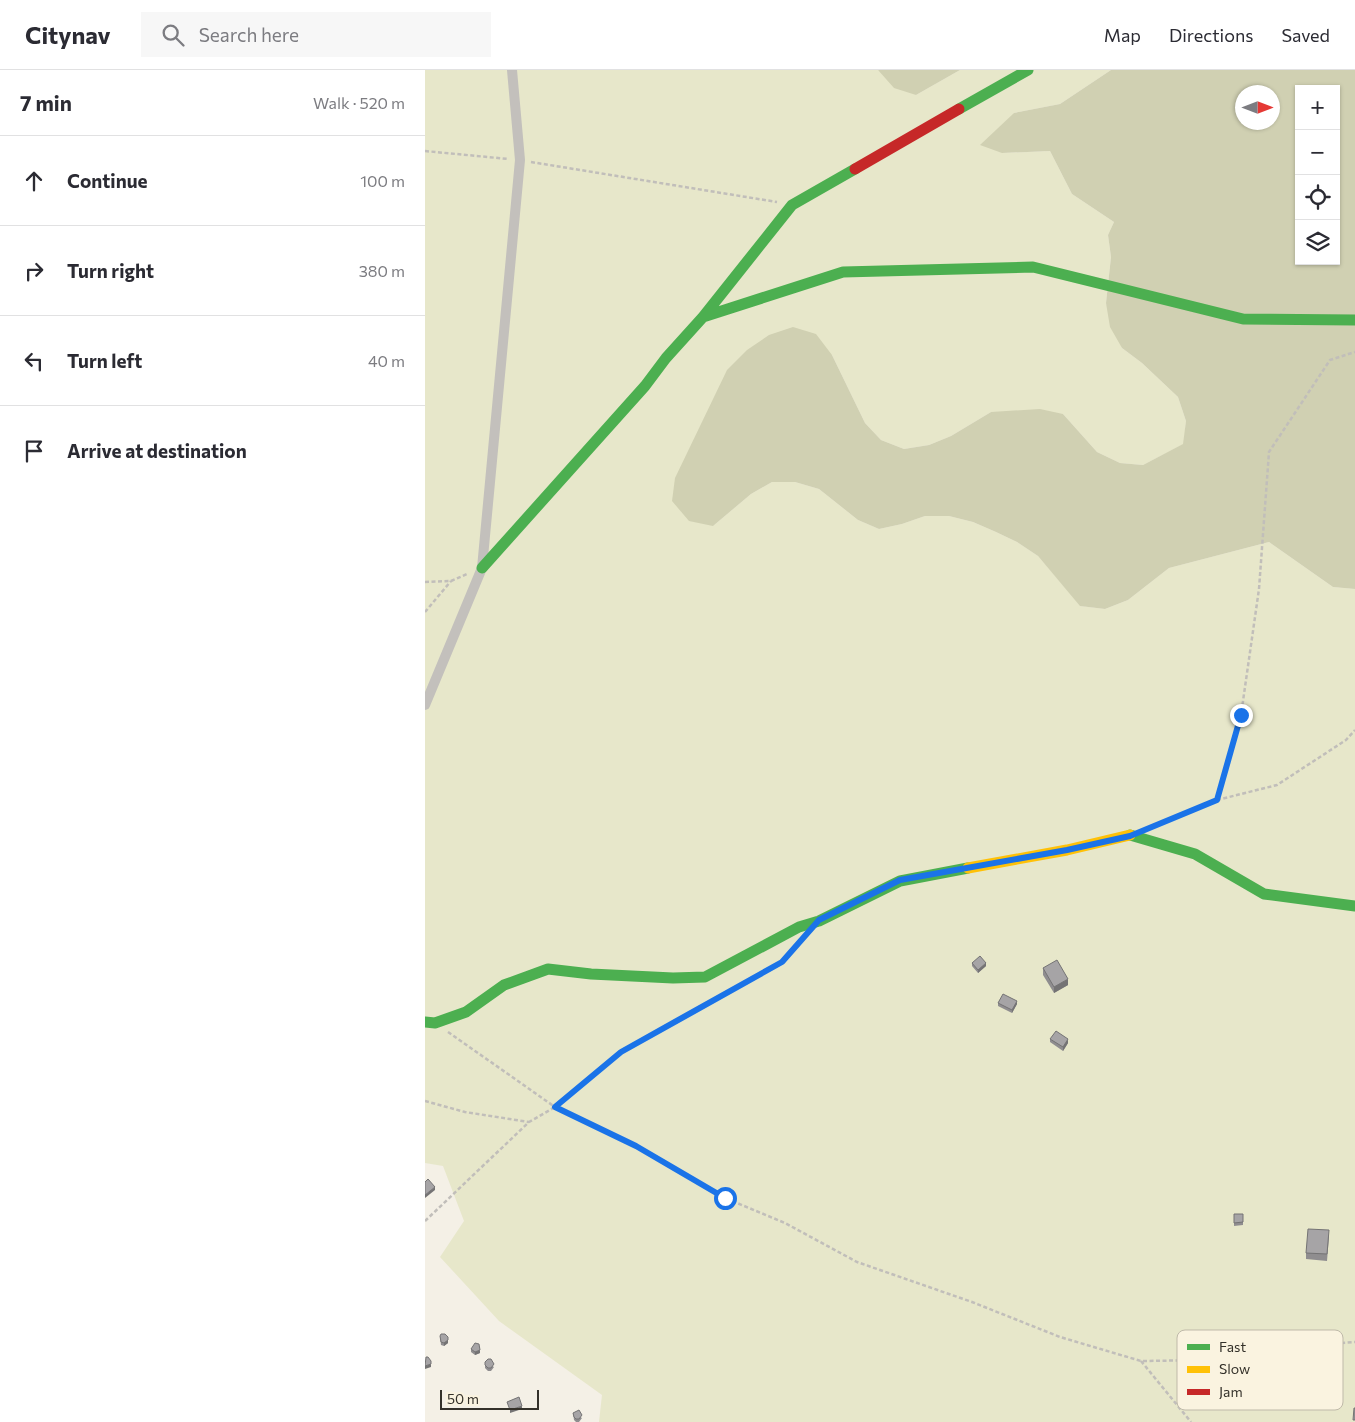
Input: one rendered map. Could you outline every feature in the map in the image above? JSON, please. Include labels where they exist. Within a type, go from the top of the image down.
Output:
[{"type":"street","points":[[425,705],[482,568],[520,160],[512,70]]},
{"type":"street","points":[[482,568],[645,386],[793,205],[1028,70]]},
{"type":"street","points":[[703,317],[843,272],[1033,267],[1243,319],[1355,320]]},
{"type":"street","points":[[430,1022],[467,1012],[504,985],[548,969],[591,974],[673,978],[705,977],[799,927],[819,920],[900,880],[1067,850],[1130,836],[1195,854],[1264,894],[1355,906]]},
{"type":"path","points":[[425,151],[520,160],[793,205]]},
{"type":"path","points":[[1217,800],[1241,715],[1259,589],[1269,452],[1330,360],[1355,352]]},
{"type":"path","points":[[425,582],[451,581],[482,568]]},
{"type":"path","points":[[425,612],[451,581]]},
{"type":"path","points":[[1130,836],[1217,800],[1277,785],[1346,740],[1355,730]]},
{"type":"path","points":[[425,1221],[529,1122],[555,1107],[621,1052],[782,962],[801,941]]},
{"type":"path","points":[[430,1022],[555,1107],[636,1146],[725,1198],[785,1223],[857,1262],[973,1302],[1060,1337],[1141,1361],[1177,1360]]},
{"type":"path","points":[[425,1101],[465,1112],[529,1122]]},
{"type":"path","points":[[1141,1361],[1177,1405]]},
{"type":"path","points":[[1181,1410],[1191,1422]]},
{"type":"green space","points":[[425,70],[878,70],[916,95],[960,70],[1111,70],[1060,104],[1014,113],[1002,153],[1050,151],[1072,194],[1114,222],[1108,235],[1111,257],[1106,303],[1122,348],[1142,363],[1178,397],[1186,421],[1184,444],[1143,465],[1120,463],[1097,452],[1063,414],[991,412],[951,436],[929,445],[904,449],[881,440],[865,423],[832,355],[713,526],[751,494],[772,482],[795,482],[819,489],[858,520],[879,529],[925,516],[949,516],[973,522],[1017,542],[1038,556],[1081,606],[1105,609],[1128,600],[1169,568],[1269,542],[1333,587],[1355,589],[1355,1422],[599,1422],[602,1395],[499,1321],[440,1257],[464,1221],[443,1166],[425,1163]]},
{"type":"green space","points":[[878,70],[960,70],[916,95],[894,88]]},
{"type":"green space","points":[[1111,70],[1355,70],[1355,589],[1333,587],[1269,542],[1169,568],[1128,600],[1105,609],[1080,606],[1038,556],[1017,542],[973,522],[949,516],[925,516],[879,529],[858,520],[819,489],[795,482],[772,482],[751,494],[713,526],[689,521],[672,501],[675,478],[727,370],[747,350],[769,335],[793,327],[816,334],[832,355],[865,423],[881,440],[904,449],[929,445],[951,436],[991,412],[1040,409],[1063,414],[1097,452],[1120,463],[1143,465],[1183,444],[1186,421],[1178,397],[1142,363],[1122,348],[1110,327],[1106,303],[1111,257],[1108,235],[1114,222],[1072,194],[1050,151],[1002,153],[980,145],[1014,113],[1060,104]]},
{"type":"building","points":[[980,956],[986,963],[978,970],[972,963]]},
{"type":"building","points":[[1057,960],[1068,979],[1054,987],[1043,968]]},
{"type":"building","points":[[1003,994],[1017,1001],[1012,1010],[998,1003]]},
{"type":"building","points":[[1056,1031],[1068,1039],[1063,1047],[1050,1039]]},
{"type":"building","points":[[428,1179],[435,1187],[425,1195],[425,1182]]},
{"type":"building","points":[[1234,1214],[1243,1214],[1243,1222],[1234,1223]]},
{"type":"building","points":[[1308,1229],[1329,1230],[1327,1254],[1306,1253]]},
{"type":"building","points":[[441,1334],[445,1334],[448,1337],[448,1340],[444,1343],[441,1342]]},
{"type":"building","points":[[475,1343],[479,1344],[480,1350],[475,1352],[471,1349]]},
{"type":"building","points":[[426,1357],[431,1361],[431,1364],[425,1366]]},
{"type":"building","points":[[488,1359],[491,1359],[494,1364],[491,1368],[485,1365]]},
{"type":"building","points":[[519,1397],[522,1406],[510,1410],[507,1402]]},
{"type":"building","points":[[1354,1408],[1355,1420],[1353,1420]]},
{"type":"building","points":[[579,1410],[582,1415],[579,1419],[576,1419],[573,1413]]},
{"type":"traffic: fast","points":[[959,109],[1028,70]]},
{"type":"traffic: fast","points":[[482,568],[645,386],[666,358],[703,317],[792,205],[855,169]]},
{"type":"traffic: fast","points":[[703,317],[843,272],[1033,267],[1243,319],[1355,320]]},
{"type":"traffic: fast","points":[[1130,835],[1195,854],[1264,894],[1355,906]]},
{"type":"traffic: fast","points":[[425,1022],[435,1023],[466,1012],[504,985],[548,969],[591,974],[673,978],[705,977],[799,927],[819,921],[900,881],[968,868]]},
{"type":"traffic: slow","points":[[968,868],[1067,850],[1130,835]]},
{"type":"traffic: jam","points":[[855,169],[959,109]]},
{"type":"route","points":[[725,1198],[636,1146],[555,1107],[621,1052],[782,962],[819,920],[900,880],[1067,850],[1130,836],[1217,800],[1241,715]]}]
